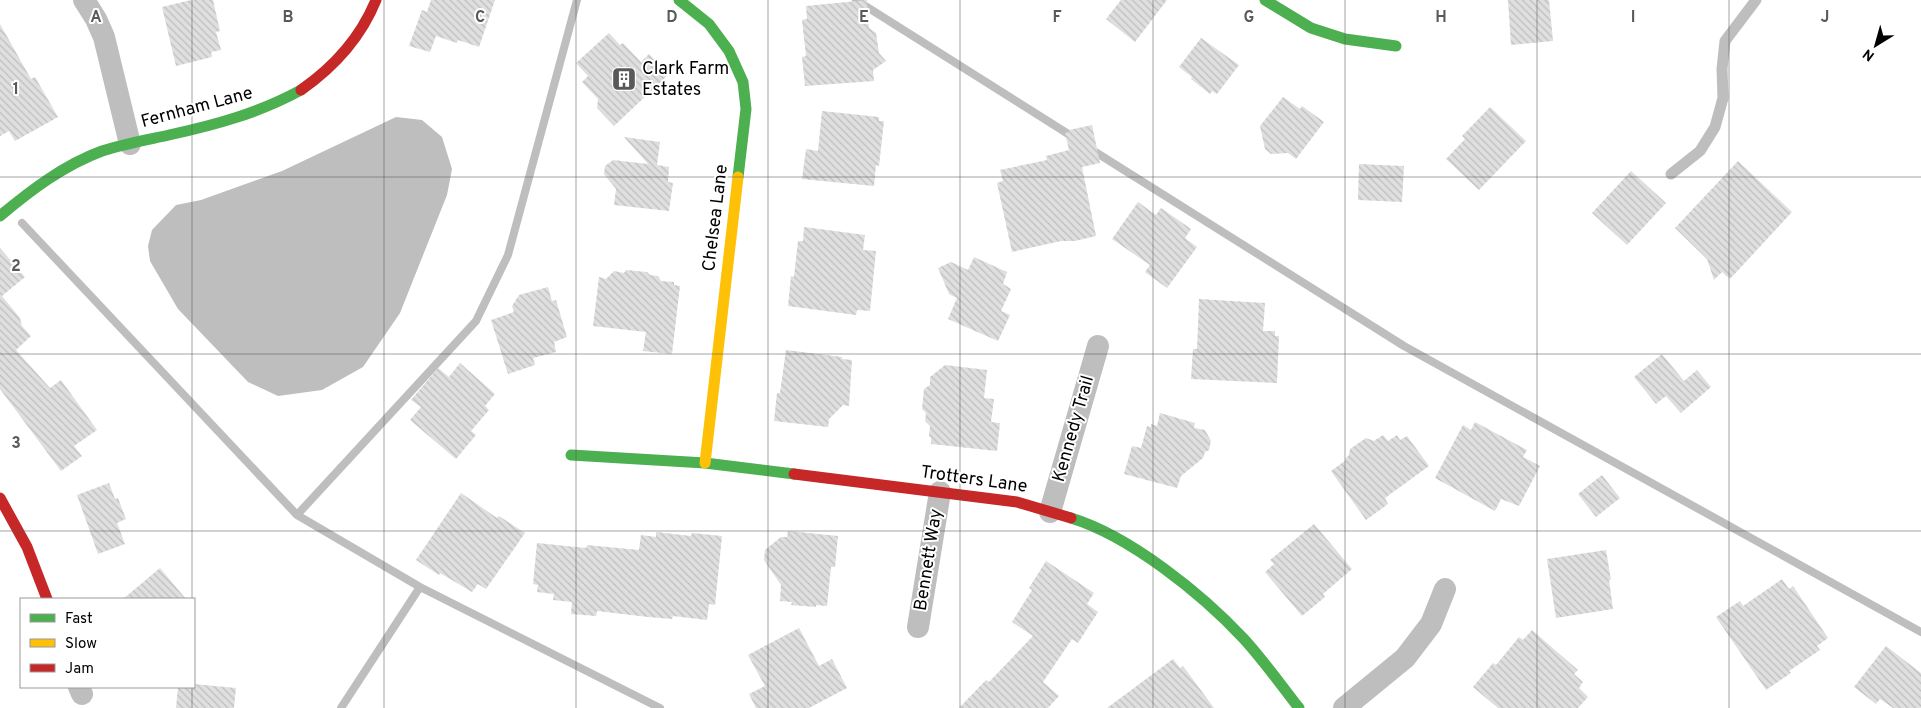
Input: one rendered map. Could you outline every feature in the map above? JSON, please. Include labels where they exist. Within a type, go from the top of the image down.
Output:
[{"type":"street","points":[[84,0],[96,19],[104,37],[130,144]]},
{"type":"street","name":"Fernham Lane","points":[[0,216],[17,201],[48,179],[96,153],[230,121],[287,99],[304,89],[333,66],[356,38],[376,0]]},
{"type":"street","name":"Chelsea Lane","points":[[679,0],[709,24],[729,51],[743,82],[746,109],[705,463]]},
{"type":"street","points":[[1265,0],[1311,28],[1345,39],[1396,46]]},
{"type":"street","name":"Kennedy Trail","points":[[1050,512],[1098,346]]},
{"type":"street","name":"Trotters Lane","points":[[571,455],[705,463],[940,492],[1017,502],[1077,520],[1116,537],[1202,598],[1245,640],[1299,708]]},
{"type":"street","name":"Bennett Way","points":[[918,627],[940,492]]},
{"type":"street","points":[[0,498],[17,524],[32,557],[47,598]]},
{"type":"street","points":[[1344,708],[1405,658],[1431,624],[1445,589]]},
{"type":"lane","points":[[1671,174],[1700,151],[1715,127],[1723,98],[1722,69],[1725,41],[1756,0]]},
{"type":"shaded area","points":[[396,117],[422,120],[442,137],[452,169],[447,195],[400,313],[363,367],[322,390],[278,396],[248,382],[178,309],[150,261],[148,246],[152,230],[176,205],[201,200],[282,171]]},
{"type":"building","points":[[191,0],[213,0],[220,31],[216,32],[221,50],[211,52],[212,57],[176,66],[162,7]]},
{"type":"building","points":[[431,0],[495,0],[479,47],[458,40],[457,43],[436,36],[430,52],[409,46],[422,10],[427,12]]},
{"type":"building","points":[[867,0],[869,28],[876,33],[879,53],[886,61],[873,70],[874,81],[805,86],[802,57],[806,56],[802,20],[807,19],[806,6]]},
{"type":"building","points":[[1121,0],[1167,0],[1135,42],[1106,19]]},
{"type":"building","points":[[1508,0],[1549,0],[1553,41],[1511,45]]},
{"type":"building","points":[[0,24],[31,79],[35,77],[58,117],[15,141],[9,131],[0,136]]},
{"type":"building","name":"Clark Farm Estates","points":[[609,33],[620,45],[623,43],[641,62],[649,54],[668,75],[614,126],[597,108],[598,99],[582,82],[588,76],[576,63]]},
{"type":"building","points":[[1201,38],[1239,65],[1217,94],[1212,91],[1210,94],[1179,67]]},
{"type":"building","points":[[1283,97],[1300,109],[1302,106],[1324,122],[1296,159],[1288,153],[1271,154],[1265,149],[1260,126]]},
{"type":"building","points":[[1490,107],[1526,141],[1479,190],[1446,159],[1465,139],[1462,136]]},
{"type":"building","points":[[822,111],[879,117],[879,121],[884,121],[879,166],[876,165],[874,186],[802,179],[806,149],[818,151]]},
{"type":"building","points":[[1092,125],[1100,163],[1082,167],[1096,236],[1075,241],[1061,241],[1012,252],[997,183],[1003,181],[1000,170],[1047,160],[1046,156],[1069,150],[1065,133],[1069,132],[1069,130]]},
{"type":"building","points":[[624,137],[660,142],[657,165],[669,167],[668,182],[673,183],[669,211],[614,205],[616,189],[604,174],[605,166],[613,160],[648,164]]},
{"type":"building","points":[[1738,161],[1792,212],[1730,279],[1722,272],[1714,280],[1707,259],[1675,228]]},
{"type":"building","points":[[1359,164],[1404,166],[1402,202],[1358,200]]},
{"type":"building","points":[[1631,171],[1666,203],[1627,245],[1592,213]]},
{"type":"building","points":[[1138,202],[1156,215],[1161,208],[1191,229],[1185,238],[1197,247],[1167,288],[1145,272],[1150,265],[1112,239]]},
{"type":"building","points":[[804,227],[865,235],[863,250],[876,251],[870,311],[857,310],[856,315],[788,306],[791,276],[794,277],[798,241],[803,241]]},
{"type":"building","points":[[0,248],[25,277],[2,296],[20,318],[22,326],[31,336],[16,350],[50,388],[61,380],[97,430],[74,446],[82,456],[61,471],[0,389]]},
{"type":"building","points":[[974,257],[1007,272],[1003,284],[1011,289],[1001,311],[1010,315],[998,341],[948,319],[957,298],[949,294],[938,268],[951,262],[968,270]]},
{"type":"building","points":[[626,270],[647,272],[650,275],[658,276],[661,281],[674,282],[674,285],[680,286],[672,354],[643,351],[646,332],[593,326],[599,277],[606,279],[614,271],[624,273]]},
{"type":"building","points":[[548,287],[552,301],[556,300],[567,337],[554,342],[556,352],[533,358],[535,365],[508,374],[491,320],[514,312],[512,306],[519,295]]},
{"type":"building","points":[[1199,299],[1265,303],[1263,331],[1275,331],[1275,336],[1279,336],[1277,383],[1191,379],[1193,349],[1197,349]]},
{"type":"building","points":[[786,350],[852,360],[849,406],[843,405],[829,419],[828,427],[774,421],[777,393],[780,393]]},
{"type":"building","points":[[1662,354],[1684,381],[1697,370],[1711,387],[1681,413],[1666,396],[1656,404],[1634,377]]},
{"type":"building","points":[[460,363],[495,394],[485,406],[489,410],[471,431],[476,435],[456,459],[410,420],[421,407],[411,400],[438,368],[449,377]]},
{"type":"building","points":[[945,365],[987,370],[984,398],[994,399],[991,422],[1000,423],[997,451],[931,444],[931,437],[929,437],[930,426],[925,421],[926,413],[922,409],[924,389],[930,385],[930,377]]},
{"type":"building","points":[[1160,413],[1195,423],[1194,428],[1205,430],[1211,441],[1209,450],[1205,452],[1203,458],[1181,476],[1177,488],[1124,474],[1132,446],[1141,448],[1147,426],[1151,427],[1151,424],[1157,426]]},
{"type":"building","points":[[1475,422],[1527,450],[1523,457],[1540,466],[1519,506],[1501,499],[1495,511],[1435,478],[1463,425],[1471,430]]},
{"type":"building","points":[[1383,435],[1388,441],[1397,435],[1400,440],[1407,436],[1429,466],[1385,498],[1388,504],[1366,520],[1331,471],[1346,460],[1350,449],[1366,438],[1374,441]]},
{"type":"building","points":[[1602,475],[1620,498],[1596,517],[1578,494]]},
{"type":"building","points":[[109,483],[115,499],[118,498],[126,519],[117,523],[125,544],[98,554],[77,495]]},
{"type":"building","points":[[461,493],[497,518],[499,516],[525,533],[486,589],[478,584],[472,592],[440,573],[439,575],[416,560]]},
{"type":"building","points":[[1314,524],[1352,569],[1323,594],[1325,597],[1302,616],[1265,572],[1274,564],[1270,560]]},
{"type":"building","points":[[788,531],[838,536],[835,567],[831,567],[827,606],[791,605],[792,602],[780,601],[781,585],[764,560],[765,550],[781,537],[787,537]]},
{"type":"building","points":[[656,532],[691,536],[692,533],[722,536],[715,605],[709,604],[707,620],[673,616],[672,619],[597,611],[596,616],[571,614],[572,602],[553,600],[554,594],[537,592],[538,585],[533,584],[537,543],[586,548],[587,545],[639,550],[641,535],[656,537]]},
{"type":"building","points":[[1606,550],[1613,609],[1556,618],[1547,559]]},
{"type":"building","points":[[1046,561],[1094,593],[1087,604],[1098,612],[1078,643],[1072,639],[1043,682],[1059,696],[1048,708],[959,708],[986,680],[989,682],[1033,636],[1012,622],[1032,590],[1029,588]]},
{"type":"building","points":[[160,568],[185,598],[124,598]]},
{"type":"building","points":[[1782,579],[1789,589],[1793,586],[1828,638],[1817,646],[1820,650],[1789,671],[1791,673],[1766,690],[1716,617],[1740,601],[1743,606]]},
{"type":"building","points":[[799,628],[819,666],[832,659],[847,688],[809,708],[756,708],[749,694],[765,686],[748,655]]},
{"type":"building","points":[[1532,630],[1578,670],[1574,674],[1583,682],[1579,688],[1588,697],[1578,708],[1498,708],[1473,687],[1493,663],[1496,665],[1519,637],[1523,640]]},
{"type":"building","points":[[1886,646],[1921,673],[1921,708],[1893,708],[1880,699],[1876,704],[1854,687]]},
{"type":"building","points":[[1173,659],[1180,668],[1183,666],[1214,708],[1107,708]]},
{"type":"building","points":[[195,684],[236,688],[234,708],[176,708],[178,688],[195,688]]},
{"type":"waterway","points":[[297,515],[476,321],[508,255],[577,0]]},
{"type":"waterway","points":[[856,0],[1073,137]]},
{"type":"waterway","points":[[1089,148],[1404,346],[1921,632]]},
{"type":"waterway","points":[[22,223],[297,515],[420,587],[660,708]]},
{"type":"waterway","points":[[341,708],[420,587]]},
{"type":"traffic: fast","points":[[679,0],[709,24],[729,51],[743,82],[746,109],[738,177]]},
{"type":"traffic: fast","points":[[1265,0],[1311,28],[1345,39],[1396,46]]},
{"type":"traffic: fast","points":[[0,216],[48,179],[74,163],[102,151],[220,122],[269,105],[301,90]]},
{"type":"traffic: fast","points":[[571,455],[705,463],[794,474]]},
{"type":"traffic: fast","points":[[1071,518],[1117,538],[1141,552],[1208,604],[1244,639],[1299,708]]},
{"type":"traffic: slow","points":[[705,463],[738,177]]},
{"type":"traffic: jam","points":[[301,90],[325,71],[345,50],[363,26],[376,0]]},
{"type":"traffic: jam","points":[[794,474],[1017,502],[1071,518]]},
{"type":"traffic: jam","points":[[0,498],[27,547],[47,598]]},
{"type":"place","name":"Clark Farm Estates","points":[[624,79]]}]
